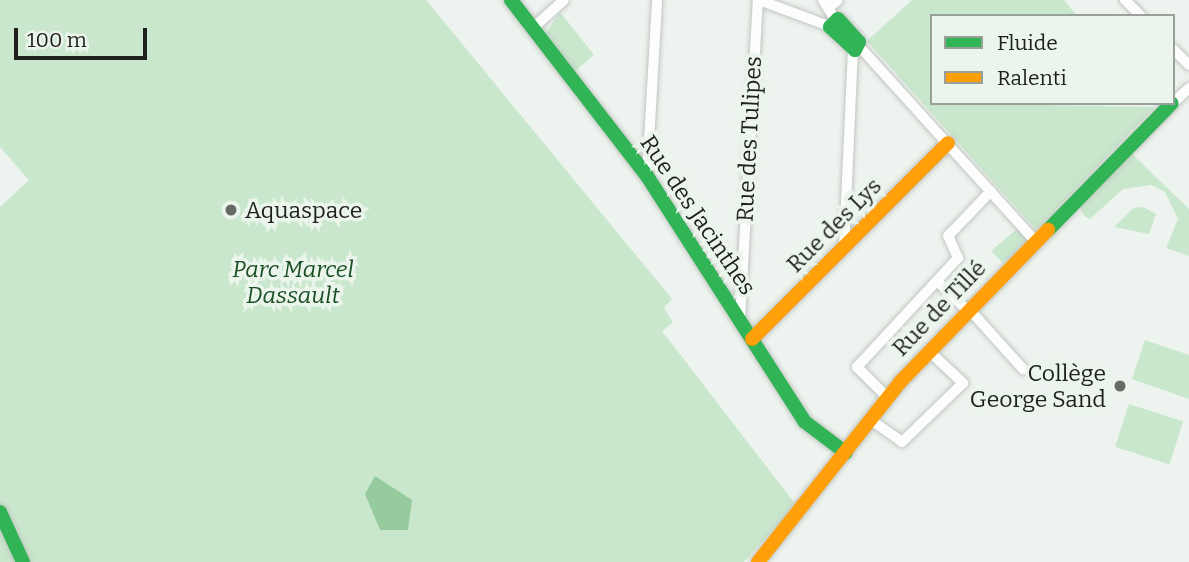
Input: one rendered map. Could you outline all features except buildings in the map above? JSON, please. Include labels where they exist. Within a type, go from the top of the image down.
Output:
[{"type":"street","name":"Rue des Jacinthes","points":[[511,0],[647,176],[805,422],[846,453]]},
{"type":"street","points":[[534,27],[564,0]]},
{"type":"street","points":[[647,176],[657,0]]},
{"type":"street","points":[[758,0],[831,10],[856,48],[948,143],[1035,241]]},
{"type":"street","name":"Rue des Tulipes","points":[[740,320],[758,0]]},
{"type":"street","points":[[844,248],[856,48]]},
{"type":"street","points":[[1175,51],[1189,65]]},
{"type":"street","name":"Rue de Tillé","points":[[1175,101],[1189,88]]},
{"type":"street","name":"Rue de Tillé","points":[[758,562],[888,398],[929,351],[1171,105]]},
{"type":"street","name":"Rue des Lys","points":[[752,339],[948,143]]},
{"type":"street","points":[[888,398],[857,367],[960,256],[948,236],[991,191]]},
{"type":"street","points":[[938,282],[969,310],[1023,369]]},
{"type":"street","points":[[871,420],[902,442],[962,383],[929,351]]},
{"type":"street","points":[[0,512],[23,562]]},
{"type":"green space","name":"Parc Marcel Dassault","points":[[0,0],[426,0],[672,299],[664,308],[673,322],[662,331],[796,505],[744,562],[0,562],[0,207],[29,180],[0,147]]},
{"type":"green space","points":[[912,0],[1064,0],[1075,14],[930,14],[930,105],[1155,107],[1036,230],[867,41]]},
{"type":"green space","points":[[560,12],[594,55],[575,71],[546,33]]},
{"type":"green space","points":[[1130,152],[1189,209],[1189,256],[1166,248],[1178,219],[1165,192],[1151,185],[1123,189],[1090,219],[1084,216],[1080,206]]},
{"type":"green space","points":[[1143,207],[1156,214],[1149,234],[1114,227],[1133,208]]},
{"type":"green space","points":[[1018,228],[1029,239],[1004,264],[991,251]]},
{"type":"green space","points":[[1145,340],[1189,355],[1189,399],[1132,379]]},
{"type":"green space","points":[[1129,404],[1183,422],[1169,464],[1115,447]]},
{"type":"shaded area","points":[[375,476],[412,500],[408,530],[380,530],[365,494]]},
{"type":"traffic: fast","points":[[511,0],[647,176],[805,422],[846,453]]},
{"type":"traffic: fast","points":[[838,19],[859,42],[855,50],[830,27],[838,19]]},
{"type":"traffic: fast","points":[[1048,230],[1170,105]]},
{"type":"traffic: fast","points":[[0,512],[23,562]]},
{"type":"traffic: slow","points":[[752,339],[948,143]]},
{"type":"traffic: slow","points":[[758,562],[901,381],[1048,230]]},
{"type":"place","name":"Aquaspace","points":[[231,210]]},
{"type":"place","name":"Collège George Sand","points":[[1120,386]]}]
